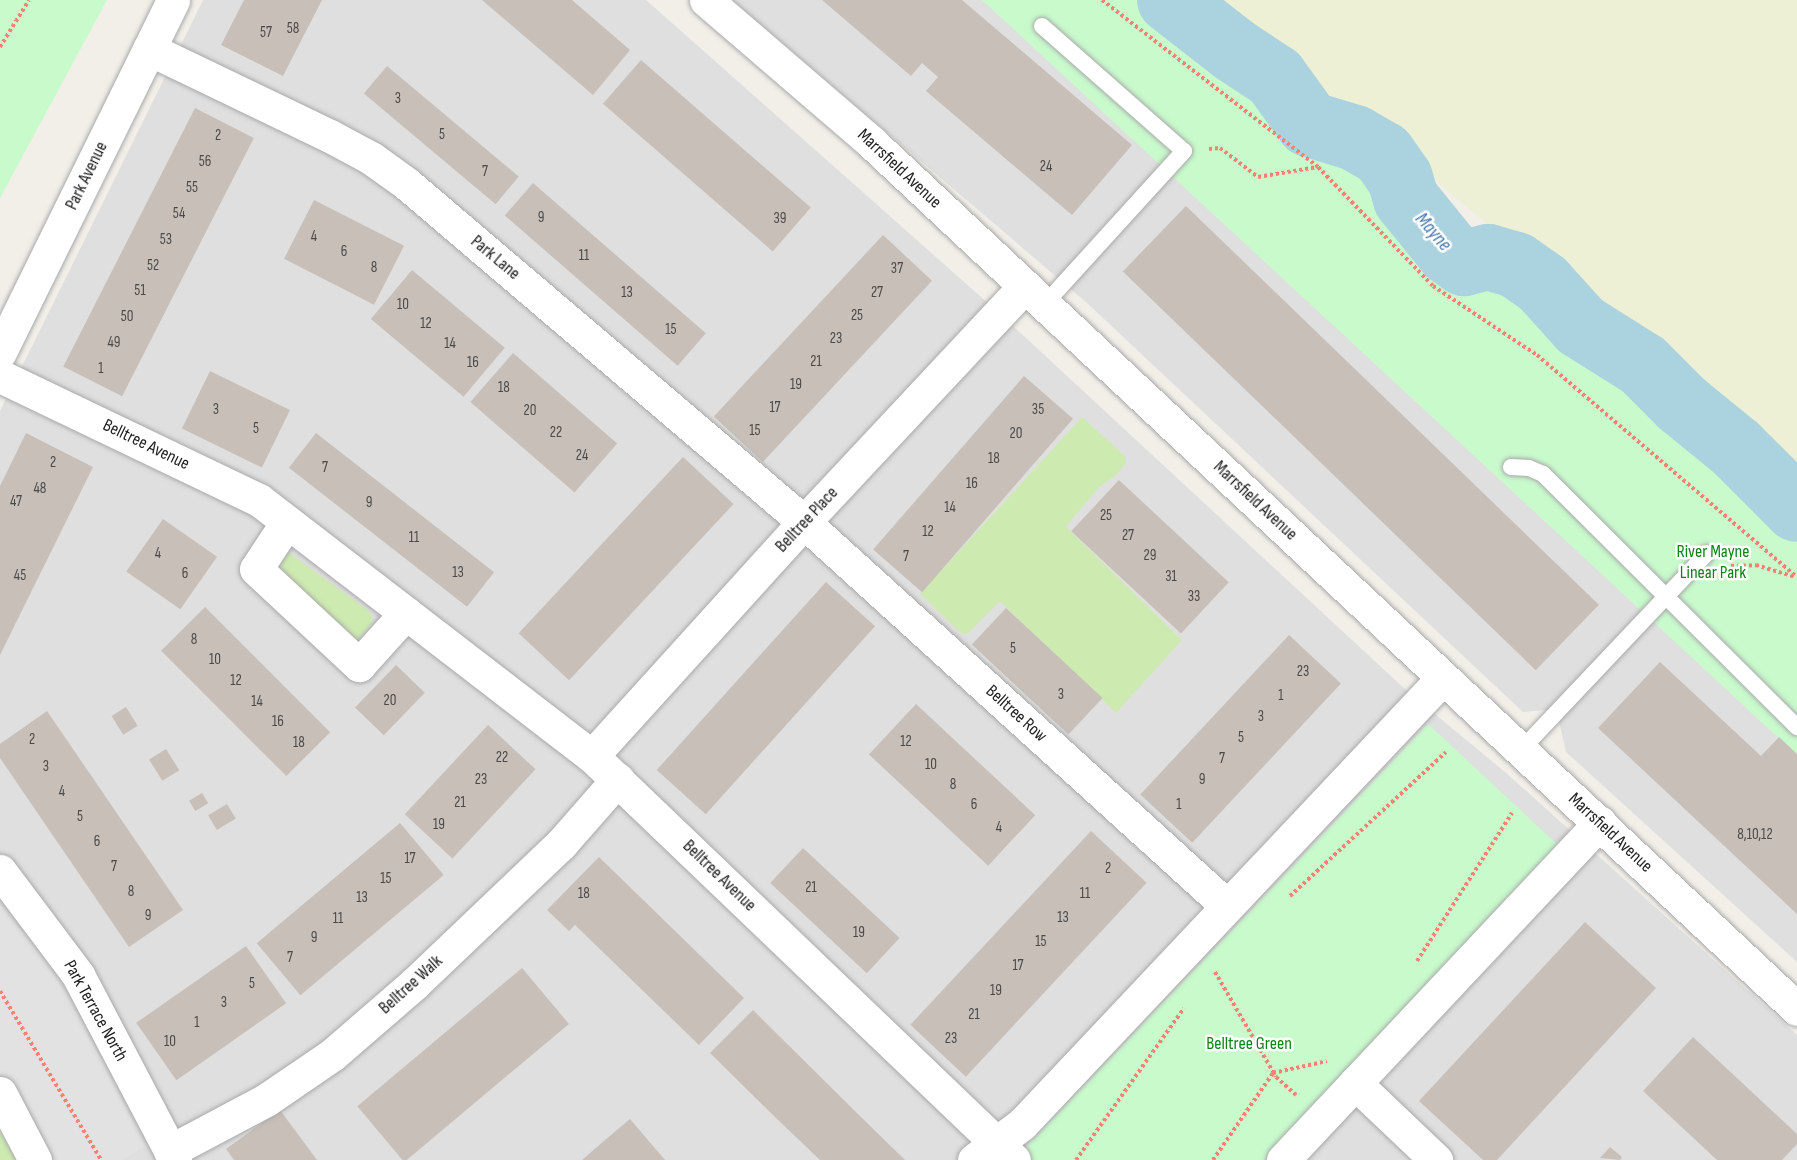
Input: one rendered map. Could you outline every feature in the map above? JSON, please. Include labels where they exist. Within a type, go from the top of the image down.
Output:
[{"type":"street","name":"Park Avenue","points":[[0,352],[173,0]]},
{"type":"street","name":"Marrsfield Avenue","points":[[706,0],[872,143],[1442,679],[1600,822],[1797,1009]]},
{"type":"street","name":"Park Lane","points":[[149,49],[371,158],[407,184],[804,522]]},
{"type":"street","name":"Belltree Place","points":[[592,756],[804,522],[1035,295]]},
{"type":"street","name":"Belltree Avenue","points":[[0,376],[259,500],[592,756],[618,779],[995,1154]]},
{"type":"street","points":[[287,522],[256,569],[359,665],[406,613]]},
{"type":"street","name":"Belltree Row","points":[[804,522],[1227,906]]},
{"type":"street","points":[[995,1154],[1442,679]]},
{"type":"street","name":"Belltree Walk","points":[[173,1155],[266,1100],[332,1055],[415,983],[552,852],[618,779]]},
{"type":"street","points":[[1283,1160],[1322,1119],[1346,1071],[1600,822]]},
{"type":"street","name":"Park Terrace North","points":[[0,871],[78,975],[173,1155]]},
{"type":"street","points":[[1346,1071],[1436,1160]]},
{"type":"street","points":[[0,1093],[35,1160]]},
{"type":"lane","points":[[1035,295],[1184,151],[1042,26]]},
{"type":"lane","points":[[1510,467],[1529,468],[1543,474],[1797,727]]},
{"type":"lane","points":[[1520,751],[1707,553]]},
{"type":"path","points":[[0,47],[29,0]]},
{"type":"path","points":[[1102,0],[1318,167],[1432,286],[1538,355],[1797,577],[1756,565],[1729,566],[1707,553]]},
{"type":"path","points":[[1184,151],[1220,148],[1258,177],[1318,167]]},
{"type":"path","points":[[1281,904],[1446,752]]},
{"type":"path","points":[[1416,964],[1512,813]]},
{"type":"path","points":[[1205,977],[1212,968],[1273,1073],[1322,1119]]},
{"type":"path","points":[[0,991],[101,1160]]},
{"type":"path","points":[[1076,1160],[1185,1006]]},
{"type":"path","points":[[1273,1073],[1346,1071]]},
{"type":"path","points":[[1213,1160],[1273,1073]]},
{"type":"shaded area","points":[[203,0],[646,0],[998,312],[1407,691],[1505,772],[1797,1035],[1797,1160],[92,1160],[0,1012],[0,411]]},
{"type":"shaded area","points":[[732,0],[1005,0],[1797,750],[1797,962],[1566,752],[1556,709],[1523,712],[1087,303]]},
{"type":"shaded area","points":[[0,906],[44,959],[80,1018],[145,1146],[123,1160],[49,1160],[0,1077]]},
{"type":"green space","points":[[0,0],[107,0],[0,198]]},
{"type":"green space","name":"River Mayne Linear Park","points":[[982,0],[1162,0],[1797,526],[1797,755]]},
{"type":"green space","points":[[1212,0],[1797,0],[1797,482],[1409,159]]},
{"type":"green space","points":[[1082,417],[1126,457],[1126,463],[1116,475],[1098,488],[1066,527],[1182,640],[1116,713],[1000,601],[967,634],[961,633],[920,594]]},
{"type":"green space","points":[[288,552],[370,612],[373,621],[359,639],[352,640],[284,572],[280,565],[282,558]]},
{"type":"green space","name":"Belltree Green","points":[[1428,724],[1559,846],[1264,1160],[1029,1160],[1021,1152]]},
{"type":"green space","points":[[0,1132],[19,1160],[0,1160]]},
{"type":"building","points":[[244,0],[322,0],[283,76],[221,45]]},
{"type":"building","points":[[482,0],[572,0],[630,50],[593,95]]},
{"type":"building","points":[[822,0],[962,0],[1132,145],[1072,215],[926,91],[938,77],[922,63],[911,76]]},
{"type":"building","points":[[641,60],[811,208],[773,251],[603,104]]},
{"type":"building","points":[[387,66],[519,177],[496,204],[364,94]]},
{"type":"building","points":[[195,108],[254,138],[122,396],[63,366]]},
{"type":"building","points":[[533,183],[706,333],[678,366],[505,215]]},
{"type":"building","points":[[314,200],[404,246],[374,305],[284,259]]},
{"type":"building","points":[[1186,206],[1599,605],[1536,670],[1123,271]]},
{"type":"building","points":[[883,235],[932,281],[763,462],[714,416]]},
{"type":"building","points":[[412,270],[505,348],[464,397],[371,319]]},
{"type":"building","points":[[513,353],[617,444],[575,493],[470,402]]},
{"type":"building","points":[[210,371],[290,410],[262,468],[182,429]]},
{"type":"building","points":[[1024,376],[1073,419],[922,592],[873,550]]},
{"type":"building","points":[[26,433],[93,467],[0,655],[0,486]]},
{"type":"building","points":[[316,433],[494,572],[467,607],[289,468]]},
{"type":"building","points":[[683,457],[733,504],[569,680],[519,633]]},
{"type":"building","points":[[1119,480],[1229,582],[1181,633],[1071,531]]},
{"type":"building","points":[[163,519],[217,557],[180,609],[126,571]]},
{"type":"building","points":[[826,582],[875,626],[706,814],[657,770]]},
{"type":"building","points":[[205,607],[330,732],[286,776],[161,651]]},
{"type":"building","points":[[1006,608],[1103,698],[1068,735],[972,645]]},
{"type":"building","points":[[1289,635],[1341,683],[1192,843],[1140,794]]},
{"type":"building","points":[[1660,662],[1761,756],[1779,737],[1797,754],[1797,914],[1598,728]]},
{"type":"building","points":[[396,665],[425,693],[384,735],[355,707]]},
{"type":"building","points":[[916,704],[1035,815],[988,866],[869,754]]},
{"type":"building","points":[[126,707],[138,726],[123,735],[112,716]]},
{"type":"building","points":[[47,711],[183,910],[129,947],[0,758],[0,744]]},
{"type":"building","points":[[488,725],[536,769],[452,859],[405,814]]},
{"type":"building","points":[[166,749],[179,770],[162,781],[149,760]]},
{"type":"building","points":[[202,793],[208,803],[195,811],[189,801]]},
{"type":"building","points":[[227,804],[236,819],[217,830],[208,815]]},
{"type":"building","points":[[400,823],[444,875],[300,995],[257,943]]},
{"type":"building","points":[[1091,831],[1147,883],[966,1077],[910,1025]]},
{"type":"building","points":[[803,848],[900,938],[867,973],[770,883]]},
{"type":"building","points":[[599,857],[744,998],[699,1045],[575,925],[569,931],[547,910]]},
{"type":"building","points":[[1585,922],[1656,988],[1497,1160],[1483,1160],[1419,1101]]},
{"type":"building","points":[[246,946],[286,1003],[176,1080],[136,1023]]},
{"type":"building","points":[[522,968],[569,1024],[407,1160],[402,1160],[357,1106]]},
{"type":"building","points":[[753,1010],[905,1160],[820,1160],[710,1053]]},
{"type":"building","points":[[1693,1037],[1797,1134],[1797,1144],[1782,1160],[1717,1160],[1643,1091]]},
{"type":"building","points":[[280,1110],[317,1160],[234,1160],[226,1149]]},
{"type":"building","points":[[630,1119],[665,1160],[582,1160],[605,1140]]},
{"type":"building","points":[[1610,1147],[1622,1157],[1620,1160],[1600,1158]]},
{"type":"waterway","name":"Mayne","points":[[1170,0],[1234,50],[1275,77],[1309,124],[1355,138],[1383,154],[1400,178],[1406,199],[1449,252],[1464,263],[1488,257],[1516,265],[1543,284],[1581,326],[1643,365],[1682,404],[1736,448],[1797,509]]}]
